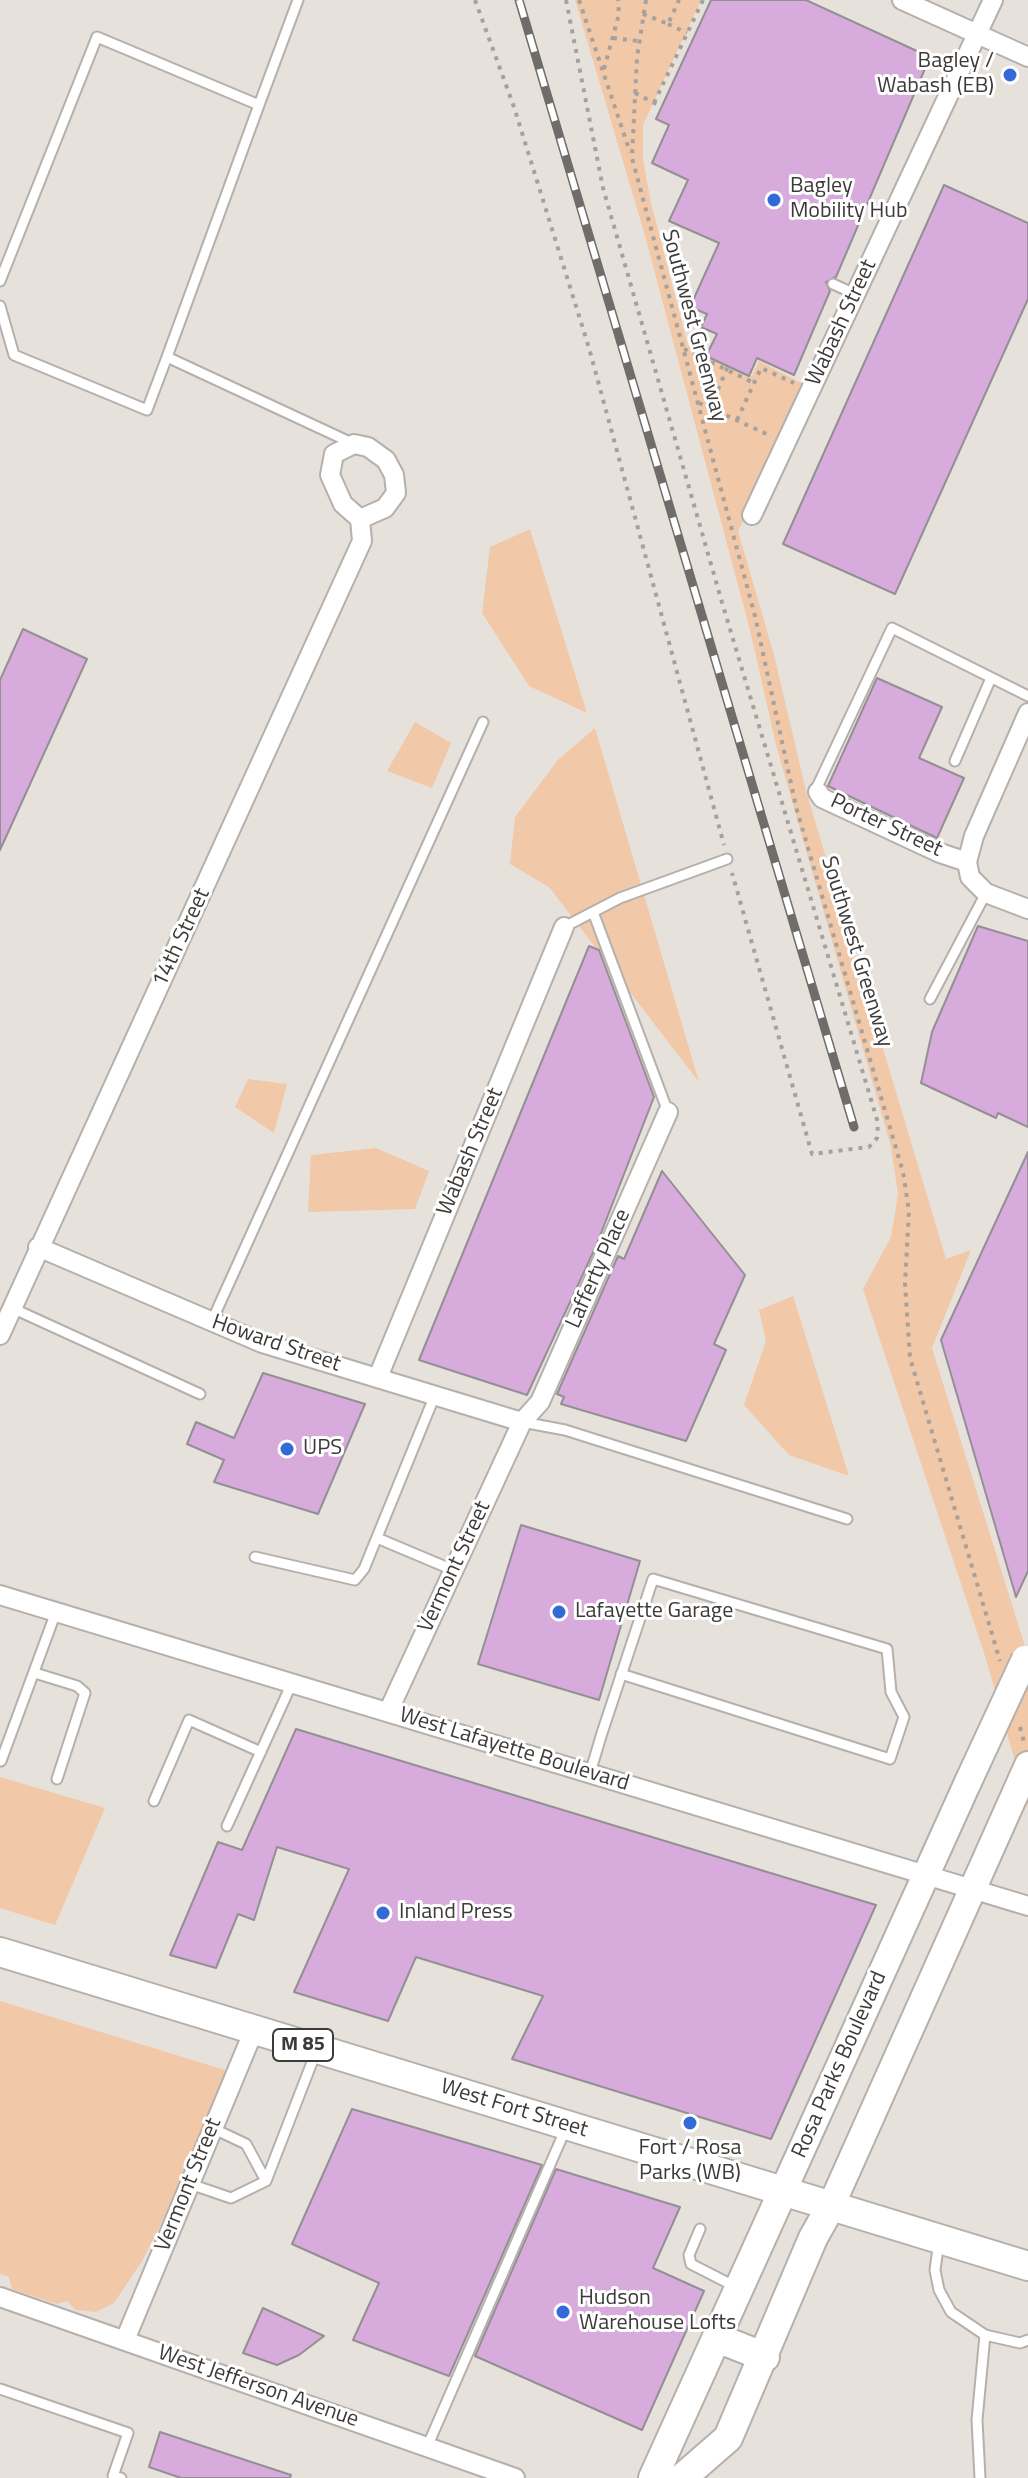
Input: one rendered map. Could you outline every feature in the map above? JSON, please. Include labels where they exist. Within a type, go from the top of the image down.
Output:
[{"type":"main road","name":"Rosa Parks Boulevard","points":[[653,2478],[924,1875],[1028,1652]]},
{"type":"main road","points":[[682,2478],[728,2438],[813,2238],[831,2206],[1028,1765]]},
{"type":"main road","name":"West Fort Street","points":[[0,1952],[1028,2266]]},
{"type":"main road","points":[[717,2338],[765,2357]]},
{"type":"street","points":[[902,0],[1028,57]]},
{"type":"street","name":"Wabash Street","points":[[752,515],[993,0]]},
{"type":"street","points":[[354,444],[368,447],[386,460],[394,475],[396,493],[385,508],[360,519],[343,504],[330,475],[334,454],[354,444]]},
{"type":"street","name":"14th Street","points":[[0,1335],[362,541],[360,519]]},
{"type":"street","points":[[967,862],[974,836],[1028,713]]},
{"type":"street","name":"Porter Street","points":[[818,792],[822,798],[940,853],[967,862],[970,877],[986,893]]},
{"type":"street","points":[[986,893],[1028,909]]},
{"type":"street","name":"Wabash Street","points":[[378,1377],[564,927]]},
{"type":"street","name":"Lafferty Place","points":[[522,1422],[540,1402],[668,1112]]},
{"type":"street","name":"Howard Street","points":[[38,1247],[262,1343],[522,1422]]},
{"type":"street","name":"Vermont Street","points":[[388,1712],[522,1422]]},
{"type":"street","name":"West Lafayette Boulevard","points":[[0,1595],[1028,1906]]},
{"type":"street","name":"Vermont Street","points":[[125,2340],[254,2030]]},
{"type":"street","name":"West Jefferson Avenue","points":[[0,2297],[515,2478]]},
{"type":"lane","points":[[0,306],[14,355],[147,410],[298,0]]},
{"type":"lane","points":[[0,281],[97,37],[259,105]]},
{"type":"lane","points":[[833,284],[856,294]]},
{"type":"lane","points":[[167,357],[354,444]]},
{"type":"lane","points":[[818,792],[818,785],[892,628],[1028,696]]},
{"type":"lane","points":[[955,761],[991,678]]},
{"type":"lane","points":[[211,1323],[483,722]]},
{"type":"lane","points":[[564,927],[657,883],[727,859]]},
{"type":"lane","points":[[930,999],[986,893]]},
{"type":"lane","points":[[593,912],[668,1112]]},
{"type":"lane","points":[[12,1308],[200,1394]]},
{"type":"lane","points":[[255,1557],[349,1581],[364,1569],[435,1395]]},
{"type":"lane","points":[[522,1422],[565,1430],[847,1519]]},
{"type":"lane","points":[[377,1538],[453,1570]]},
{"type":"lane","points":[[590,1773],[621,1674],[653,1579],[887,1649],[891,1692],[904,1717],[890,1759],[621,1674]]},
{"type":"lane","points":[[1,1761],[56,1612]]},
{"type":"lane","points":[[35,1673],[77,1686],[85,1693],[57,1779]]},
{"type":"lane","points":[[227,1826],[292,1683]]},
{"type":"lane","points":[[154,1801],[189,1720],[261,1752]]},
{"type":"lane","points":[[190,2184],[231,2198],[266,2181],[317,2049]]},
{"type":"lane","points":[[427,2447],[567,2125]]},
{"type":"lane","points":[[212,2128],[246,2144],[266,2181]]},
{"type":"lane","points":[[700,2229],[689,2255],[691,2264],[739,2288]]},
{"type":"lane","points":[[939,2239],[935,2270],[939,2290],[951,2312],[985,2335],[1020,2343],[1028,2340]]},
{"type":"lane","points":[[980,2478],[977,2420],[985,2335]]},
{"type":"lane","points":[[0,2389],[128,2433],[117,2477]]},
{"type":"path","points":[[475,0],[514,107],[589,348],[727,859],[812,1154],[869,1147],[877,1138],[878,1123],[734,644],[603,188],[566,0]]},
{"type":"path","name":"Southwest Greenway","points":[[579,0],[632,158],[755,616],[796,807],[903,1172],[909,1211],[905,1283],[910,1358],[1001,1664]]},
{"type":"path","points":[[603,72],[613,38],[618,0]]},
{"type":"path","name":"Southwest Greenway","points":[[632,158],[634,92],[646,0]]},
{"type":"path","points":[[668,24],[679,0]]},
{"type":"path","points":[[654,103],[703,0]]},
{"type":"path","points":[[643,14],[688,33]]},
{"type":"path","points":[[613,38],[639,41]]},
{"type":"path","points":[[634,92],[662,107]]},
{"type":"path","points":[[683,349],[754,383]]},
{"type":"path","points":[[710,408],[727,368]]},
{"type":"path","points":[[737,420],[761,368],[796,384]]},
{"type":"path","points":[[698,403],[773,437]]},
{"type":"path","points":[[1019,1725],[1028,1756]]},
{"type":"shaded area","points":[[575,0],[701,0],[643,125],[643,158],[650,199],[688,346],[752,376],[759,361],[807,386],[738,531],[774,655],[806,791],[946,1259],[971,1250],[932,1348],[1028,1656],[1028,1807],[986,1659],[863,1289],[891,1237],[898,1194],[891,1147],[776,745],[751,634],[644,232]]},
{"type":"shaded area","points":[[530,529],[587,713],[529,686],[482,613],[490,547]]},
{"type":"shaded area","points":[[415,722],[451,743],[432,788],[387,771]]},
{"type":"shaded area","points":[[595,728],[699,1082],[549,887],[510,864],[515,817],[558,760]]},
{"type":"shaded area","points":[[248,1079],[287,1084],[274,1133],[235,1107]]},
{"type":"shaded area","points":[[376,1148],[429,1171],[415,1209],[308,1212],[311,1155]]},
{"type":"shaded area","points":[[793,1296],[849,1476],[789,1455],[744,1405],[766,1341],[759,1310]]},
{"type":"shaded area","points":[[0,1777],[105,1808],[55,1925],[0,1908]]},
{"type":"shaded area","points":[[0,2001],[225,2070],[224,2083],[192,2161],[182,2166],[187,2173],[142,2261],[114,2303],[96,2312],[76,2310],[67,2301],[57,2304],[12,2289],[9,2277],[0,2274]]},
{"type":"building","name":"Bagley Mobility Hub","points":[[711,0],[806,0],[930,57],[836,277],[826,282],[830,291],[794,375],[757,358],[749,376],[706,356],[717,334],[701,327],[707,314],[690,307],[719,243],[669,221],[688,180],[652,163],[669,125],[656,119]]},
{"type":"building","points":[[944,185],[1028,223],[1028,299],[895,594],[783,544]]},
{"type":"building","points":[[23,629],[87,659],[0,850],[0,680]]},
{"type":"building","points":[[877,678],[942,707],[919,758],[964,778],[937,838],[828,786]]},
{"type":"building","points":[[978,926],[1028,941],[1028,1127],[998,1113],[996,1118],[921,1083],[932,1032]]},
{"type":"building","points":[[589,946],[599,950],[654,1097],[596,1246],[527,1395],[419,1360]]},
{"type":"building","points":[[1028,1152],[1028,1571],[1016,1597],[941,1340]]},
{"type":"building","points":[[662,1171],[745,1275],[714,1344],[726,1350],[686,1441],[561,1404],[564,1397],[557,1394],[618,1256],[624,1259]]},
{"type":"building","name":"UPS","points":[[263,1373],[365,1404],[318,1514],[214,1482],[224,1460],[187,1444],[196,1422],[234,1438]]},
{"type":"building","name":"Lafayette Garage","points":[[521,1525],[640,1561],[599,1700],[478,1664]]},
{"type":"building","points":[[296,1729],[876,1905],[771,2139],[512,2059],[543,1996],[416,1957],[388,2021],[294,1992],[349,1869],[277,1847],[254,1920],[238,1914],[216,1968],[170,1955],[218,1842],[242,1850]]},
{"type":"building","points":[[352,2109],[542,2165],[449,2376],[353,2340],[379,2283],[292,2244]]},
{"type":"building","name":"Hudson Warehouse Lofts","points":[[556,2169],[680,2207],[653,2268],[704,2291],[642,2430],[475,2356]]},
{"type":"building","points":[[263,2308],[324,2336],[299,2355],[277,2365],[243,2353]]},
{"type":"building","points":[[160,2432],[291,2475],[290,2478],[181,2478],[149,2467]]},
{"type":"railway","points":[[519,0],[854,1127]]},
{"type":"place","name":"Bagley / Wabash (EB)","points":[[1010,75]]},
{"type":"place","name":"Bagley Mobility Hub","points":[[774,200]]},
{"type":"place","name":"UPS","points":[[287,1449]]},
{"type":"place","name":"Lafayette Garage","points":[[559,1612]]},
{"type":"place","name":"Inland Press","points":[[383,1913]]},
{"type":"place","name":"Fort / Rosa Parks (WB)","points":[[690,2123]]},
{"type":"place","name":"Hudson Warehouse Lofts","points":[[563,2312]]}]
